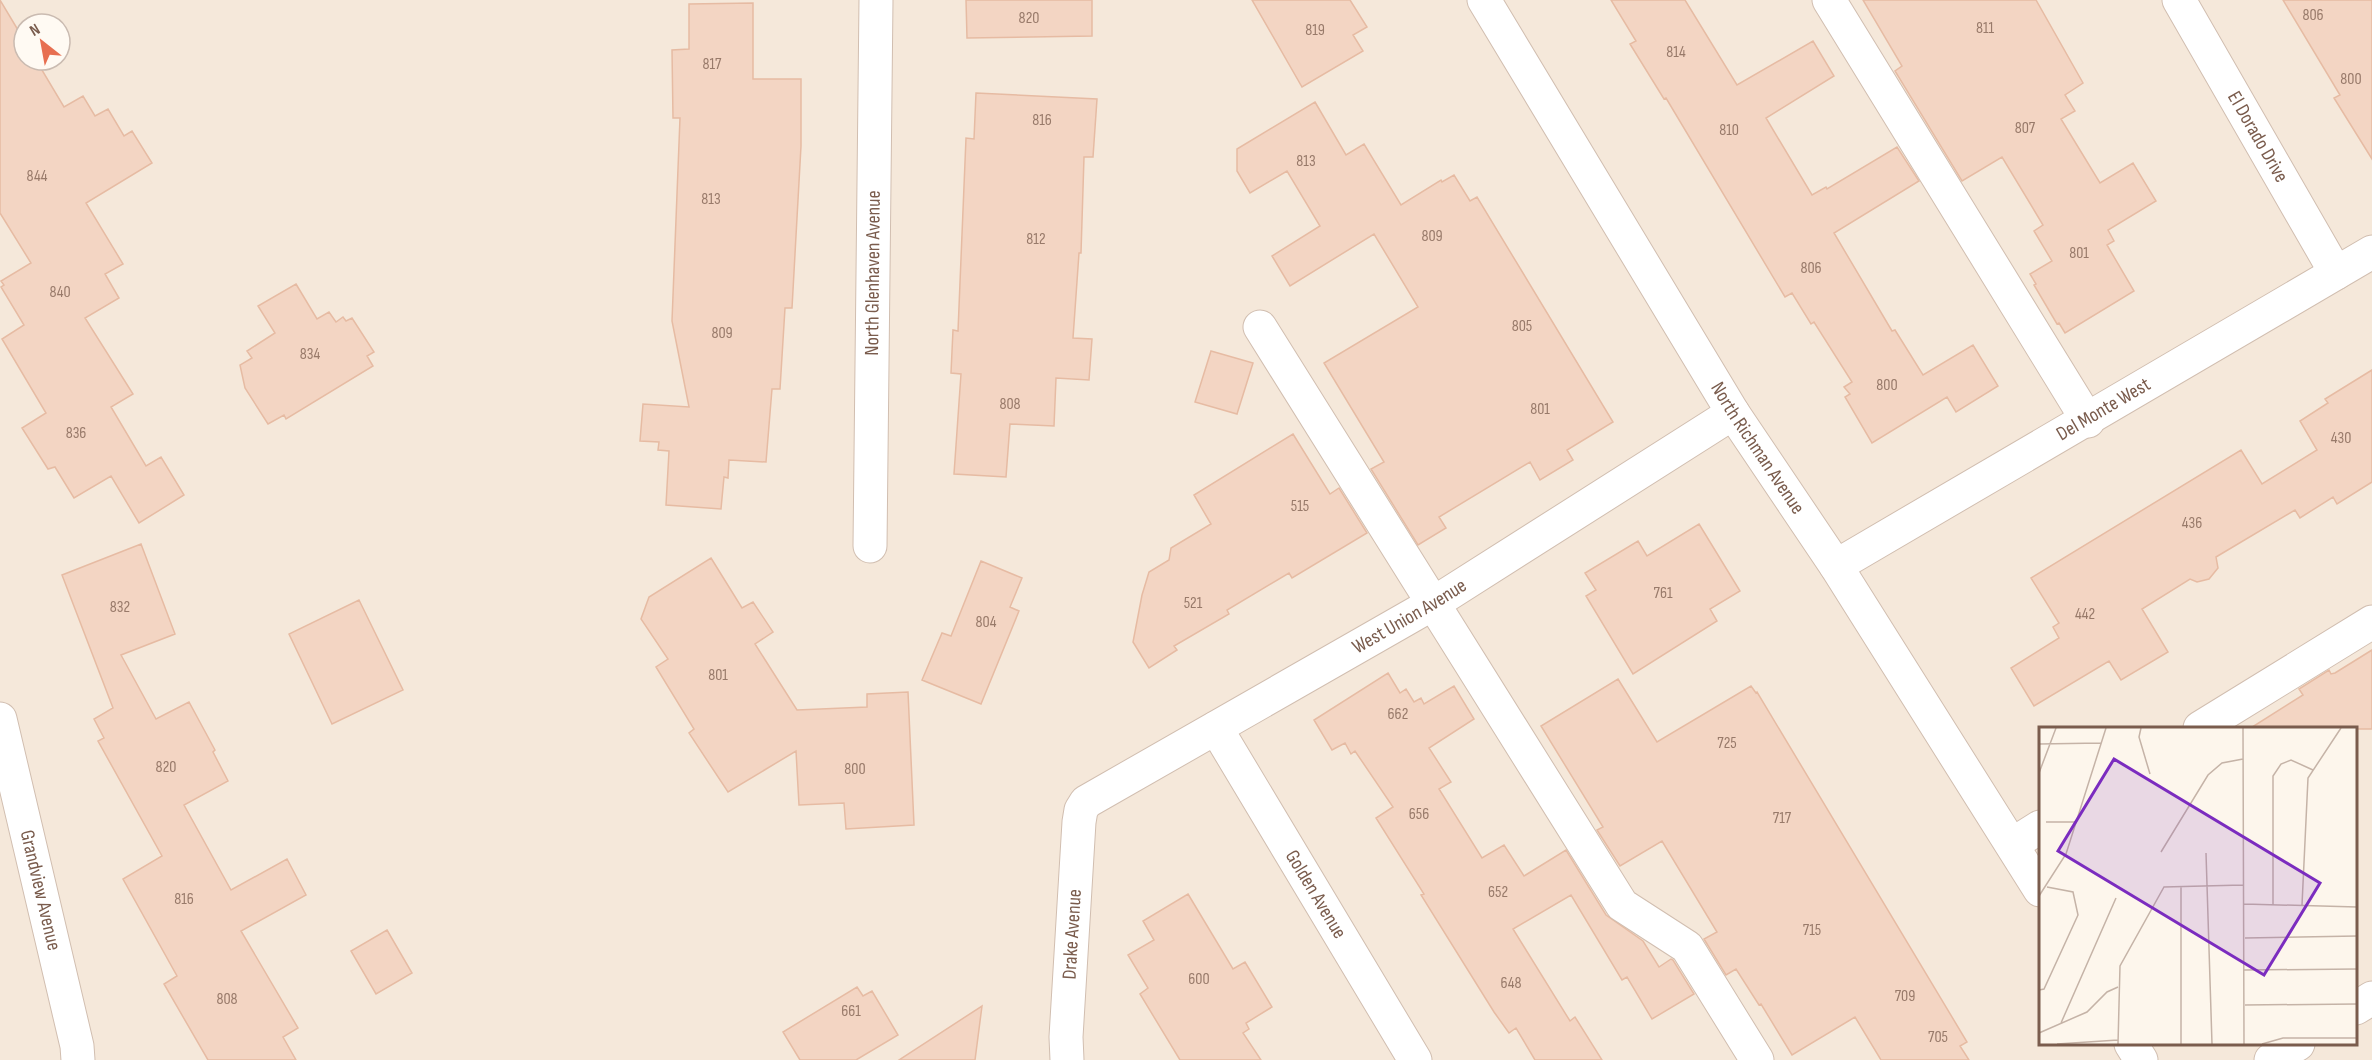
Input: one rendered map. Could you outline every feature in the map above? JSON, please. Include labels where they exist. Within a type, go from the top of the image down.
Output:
[{"type":"street","name":"North Glenhaven Avenue","points":[[870,546],[876,0]]},
{"type":"street","name":"North Richman Avenue","points":[[1484,0],[1733,412],[1836,566],[2027,835],[2039,886]]},
{"type":"street","points":[[1829,0],[2088,421]]},
{"type":"street","name":"El Dorado Drive","points":[[2179,0],[2336,273]]},
{"type":"street","name":"Del Monte West","points":[[1836,566],[2088,421],[2372,252]]},
{"type":"street","points":[[1260,327],[1622,905],[1687,947],[1757,1060]]},
{"type":"street","name":"West Union Avenue","points":[[1082,810],[1086,802],[1093,797],[1434,603],[1733,412]]},
{"type":"street","points":[[2203,727],[2372,622]]},
{"type":"street","name":"Grandview Avenue","points":[[0,719],[77,1046],[78,1060]]},
{"type":"street","name":"Golden Avenue","points":[[1216,728],[1414,1060]]},
{"type":"street","name":"Drake Avenue","points":[[1067,1060],[1066,1037],[1082,810]]},
{"type":"street","points":[[2357,1007],[2372,998]]},
{"type":"street","points":[[2132,1045],[2141,1060]]},
{"type":"street","points":[[2271,1060],[2296,1045]]},
{"type":"shaded area","points":[[0,0],[2372,0],[2372,1060],[0,1060]]},
{"type":"building","points":[[0,0],[12,20],[12,72],[43,72],[64,107],[83,96],[95,116],[108,109],[124,136],[132,131],[152,163],[86,203],[123,264],[105,274],[119,298],[85,318],[133,394],[111,407],[146,466],[161,457],[184,495],[139,523],[111,476],[74,498],[55,467],[48,469],[22,428],[46,413],[2,339],[24,325],[1,287],[4,285],[1,281],[31,263],[0,213]]},
{"type":"building","points":[[966,0],[1092,0],[1092,36],[967,38]]},
{"type":"building","points":[[1252,0],[1350,0],[1367,27],[1353,35],[1363,51],[1302,87]]},
{"type":"building","points":[[1611,0],[1685,0],[1737,85],[1813,41],[1834,76],[1766,118],[1812,195],[1826,187],[1827,189],[1897,147],[1919,181],[1834,233],[1892,331],[1895,330],[1923,375],[1973,345],[1998,386],[1956,412],[1947,397],[1872,443],[1845,397],[1850,394],[1844,387],[1852,382],[1814,322],[1811,324],[1792,293],[1785,297],[1666,98],[1664,99],[1630,44],[1636,41]]},
{"type":"building","points":[[1863,0],[2036,0],[2083,83],[2065,95],[2075,111],[2061,119],[2100,183],[2133,163],[2156,201],[2108,230],[2114,241],[2107,245],[2134,291],[2065,333],[2059,323],[2057,324],[2030,274],[2052,261],[2034,231],[2043,225],[2002,157],[1962,181],[1895,71],[1902,66]]},
{"type":"building","points":[[2283,0],[2372,0],[2372,159],[2334,98],[2340,95]]},
{"type":"building","points":[[753,3],[753,79],[801,79],[801,146],[792,308],[785,308],[780,389],[772,389],[766,462],[729,460],[728,478],[724,477],[721,509],[666,505],[669,451],[658,450],[659,442],[640,441],[643,404],[689,407],[672,321],[680,118],[673,118],[672,50],[689,49],[689,4]]},
{"type":"building","points":[[976,93],[1097,99],[1093,157],[1084,157],[1081,253],[1079,253],[1073,338],[1092,339],[1089,380],[1056,378],[1054,426],[1010,424],[1006,477],[954,474],[961,374],[951,373],[953,330],[958,331],[966,138],[974,139]]},
{"type":"building","points":[[1315,102],[1346,155],[1364,144],[1401,205],[1441,180],[1442,182],[1454,175],[1470,201],[1477,197],[1613,422],[1567,450],[1573,460],[1540,480],[1530,462],[1439,517],[1446,528],[1418,545],[1371,469],[1384,462],[1324,363],[1418,307],[1374,234],[1290,286],[1272,256],[1320,226],[1287,171],[1250,193],[1237,171],[1237,149]]},
{"type":"building","points":[[296,284],[317,319],[329,312],[336,322],[343,317],[346,321],[352,318],[374,352],[367,356],[373,366],[286,419],[284,415],[268,424],[245,388],[240,365],[252,358],[247,351],[275,333],[258,306]]},
{"type":"building","points":[[1211,351],[1253,363],[1237,414],[1195,402]]},
{"type":"building","points":[[2372,370],[2372,482],[2337,504],[2333,497],[2300,518],[2295,510],[2216,557],[2218,568],[2209,579],[2197,582],[2190,579],[2142,609],[2168,652],[2121,680],[2109,661],[2034,706],[2011,668],[2059,638],[2053,627],[2059,623],[2031,578],[2241,450],[2262,484],[2317,450],[2300,421],[2328,403],[2325,399]]},
{"type":"building","points":[[1293,434],[1330,494],[1339,488],[1367,533],[1292,578],[1289,573],[1227,610],[1229,614],[1174,646],[1177,650],[1149,668],[1133,642],[1142,595],[1149,572],[1169,560],[1171,548],[1211,524],[1194,495]]},
{"type":"building","points":[[1699,524],[1740,591],[1710,609],[1717,621],[1633,674],[1586,596],[1596,590],[1585,573],[1638,541],[1647,556]]},
{"type":"building","points":[[141,544],[175,634],[121,655],[156,719],[189,702],[215,750],[213,752],[228,781],[184,805],[231,890],[287,859],[306,895],[241,931],[298,1028],[283,1037],[296,1060],[208,1060],[164,984],[177,976],[123,879],[162,856],[98,741],[104,738],[94,719],[113,708],[62,575]]},
{"type":"building","points":[[711,558],[742,608],[753,602],[773,632],[755,644],[797,710],[867,707],[867,694],[908,692],[914,825],[846,829],[844,803],[799,805],[796,751],[728,792],[689,733],[694,729],[656,667],[668,659],[641,619],[649,597]]},
{"type":"building","points":[[981,561],[1022,578],[1010,607],[1019,611],[981,704],[922,680],[942,633],[951,636]]},
{"type":"building","points":[[359,600],[403,690],[332,724],[289,634]]},
{"type":"building","points":[[2372,650],[2372,729],[2252,727],[2303,695],[2299,689],[2329,670],[2331,674]]},
{"type":"building","points":[[1388,673],[1400,693],[1406,689],[1414,702],[1421,698],[1424,704],[1454,686],[1474,719],[1429,748],[1451,782],[1439,789],[1482,858],[1504,845],[1524,876],[1566,850],[1606,915],[1643,941],[1659,967],[1673,960],[1694,994],[1652,1019],[1627,977],[1622,980],[1571,895],[1513,929],[1570,1021],[1575,1017],[1602,1060],[1535,1060],[1516,1028],[1509,1033],[1421,895],[1424,894],[1376,818],[1393,807],[1355,751],[1351,754],[1345,743],[1332,750],[1314,720]]},
{"type":"building","points":[[1618,679],[1657,742],[1751,686],[1757,692],[1967,1042],[1960,1046],[1969,1060],[1881,1060],[1855,1017],[1792,1055],[1761,1004],[1759,1005],[1736,969],[1726,975],[1704,939],[1717,932],[1662,841],[1620,866],[1597,830],[1603,827],[1541,726]]},
{"type":"building","points":[[1188,894],[1233,969],[1245,962],[1272,1007],[1246,1023],[1249,1029],[1243,1033],[1261,1060],[1180,1060],[1140,994],[1148,988],[1128,955],[1154,940],[1143,921]]},
{"type":"building","points":[[387,930],[412,973],[376,994],[351,951]]},
{"type":"building","points":[[857,987],[863,996],[872,991],[898,1035],[856,1060],[800,1060],[783,1032]]},
{"type":"building","points":[[982,1006],[975,1060],[899,1060]]}]
